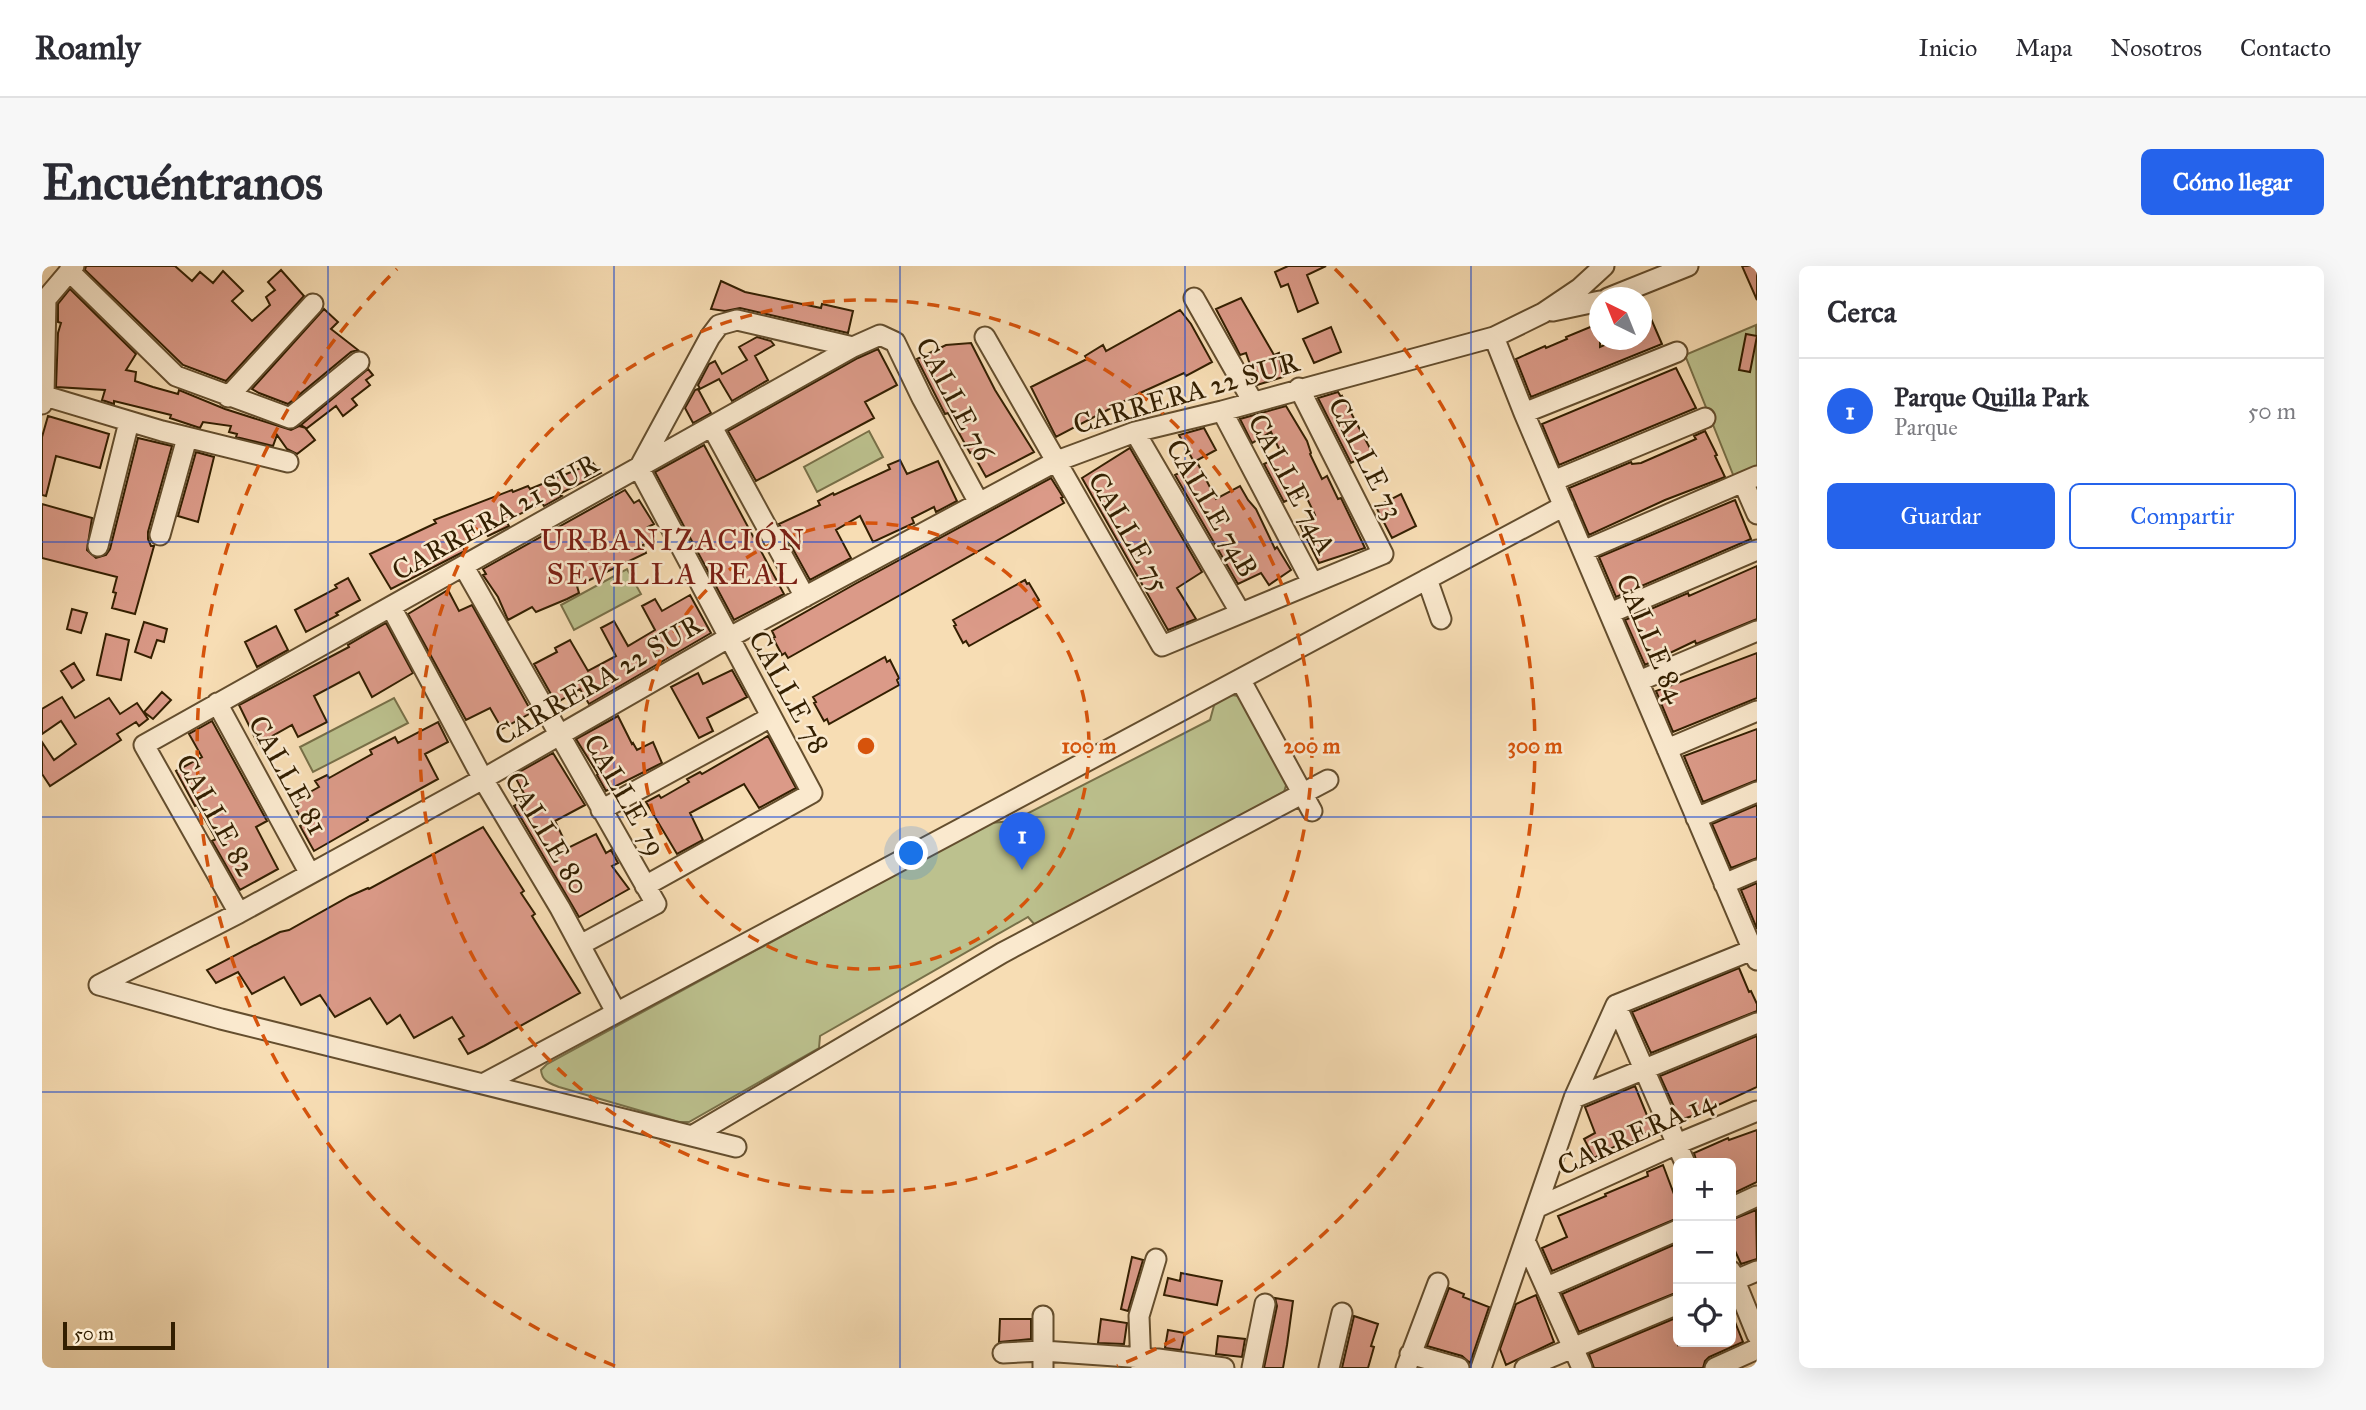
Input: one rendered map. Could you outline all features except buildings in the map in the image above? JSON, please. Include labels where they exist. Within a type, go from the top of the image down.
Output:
[{"type":"street","points":[[1543,313],[1580,288],[1604,266]]},
{"type":"street","points":[[1636,287],[1688,266]]},
{"type":"street","points":[[288,462],[187,438],[43,398],[46,299],[71,268],[176,376],[290,418],[359,362]]},
{"type":"street","points":[[1194,298],[1253,402]]},
{"type":"street","points":[[1543,313],[1589,303]]},
{"type":"street","points":[[228,397],[313,304]]},
{"type":"street","name":"CARRERA 22 SUR","points":[[483,1084],[221,1019],[99,985],[239,913],[482,779],[728,638],[1057,461],[1135,432],[1494,337],[1543,313]]},
{"type":"street","points":[[639,468],[719,325],[737,320],[853,347]]},
{"type":"street","name":"CALLE 76","points":[[872,337],[880,335],[895,342],[979,503]]},
{"type":"street","name":"CARRERA 21 SUR","points":[[144,745],[872,337]]},
{"type":"street","name":"CALLE 75","points":[[985,337],[1161,646],[1240,612]]},
{"type":"street","name":"CALLE 84","points":[[1494,337],[1524,414],[1755,953]]},
{"type":"street","points":[[1524,414],[1677,352]]},
{"type":"street","name":"CALLE 73","points":[[1298,388],[1383,554],[1312,582]]},
{"type":"street","name":"CALLE 74A","points":[[1222,411],[1312,582]]},
{"type":"street","points":[[1553,481],[1705,418]]},
{"type":"street","points":[[98,546],[129,422]]},
{"type":"street","points":[[712,427],[805,597]]},
{"type":"street","name":"CALLE 74B","points":[[1135,432],[1240,612]]},
{"type":"street","points":[[160,534],[187,438]]},
{"type":"street","name":"CALLE 78","points":[[639,468],[812,793],[645,886]]},
{"type":"street","points":[[1583,551],[1750,479],[1757,514]]},
{"type":"street","points":[[483,1084],[1564,506]]},
{"type":"street","points":[[1610,613],[1757,550]]},
{"type":"street","name":"CALLE 79","points":[[464,567],[656,904],[580,945]]},
{"type":"street","points":[[1427,579],[1441,619]]},
{"type":"street","points":[[1240,612],[1312,582]]},
{"type":"street","name":"CALLE 80","points":[[391,607],[482,779],[560,908],[616,1012]]},
{"type":"street","points":[[1639,681],[1757,631]]},
{"type":"street","points":[[1240,679],[1307,802]]},
{"type":"street","name":"CALLE 81","points":[[217,703],[310,873]]},
{"type":"street","points":[[1667,749],[1757,711]]},
{"type":"street","points":[[601,810],[771,717]]},
{"type":"street","name":"CALLE 82","points":[[144,745],[239,913]]},
{"type":"street","points":[[692,1136],[1002,953],[1307,802],[1328,780]]},
{"type":"street","points":[[1696,818],[1757,792]]},
{"type":"street","points":[[1724,884],[1757,870]]},
{"type":"street","points":[[1481,1368],[1574,1098],[1616,1005],[1755,953]]},
{"type":"street","points":[[1616,1005],[1683,1158]]},
{"type":"street","points":[[1574,1098],[1757,1023]]},
{"type":"street","points":[[483,1084],[736,1147]]},
{"type":"street","name":"CARRERA 14","points":[[1538,1207],[1677,1143],[1757,1111]]},
{"type":"street","points":[[1736,1206],[1757,1196]]},
{"type":"street","points":[[1547,1287],[1673,1232]]},
{"type":"street","points":[[1526,1243],[1582,1368]]},
{"type":"street","points":[[1142,1363],[1139,1316],[1156,1259]]},
{"type":"street","points":[[1736,1277],[1757,1271]]},
{"type":"street","points":[[1438,1283],[1408,1361],[1459,1368]]},
{"type":"street","points":[[1735,1284],[1757,1335]]},
{"type":"street","points":[[1252,1368],[1265,1304]]},
{"type":"street","points":[[1525,1368],[1673,1306]]},
{"type":"street","points":[[1329,1368],[1342,1313]]},
{"type":"street","points":[[1043,1316],[1043,1360]]},
{"type":"street","points":[[1715,1368],[1757,1349]]},
{"type":"street","points":[[1003,1353],[1043,1360],[1224,1368]]},
{"type":"green space","points":[[1756,325],[1757,468],[1734,477],[1685,355]]},
{"type":"green space","points":[[869,431],[883,457],[817,492],[804,467]]},
{"type":"green space","points":[[627,569],[641,594],[574,630],[561,605]]},
{"type":"green space","points":[[1232,695],[1238,696],[1287,782],[1284,792],[1035,925],[1028,917],[820,1036],[819,1048],[689,1122],[679,1122],[559,1087],[544,1079],[541,1070],[547,1064],[990,823],[1013,821],[1210,720],[1215,702]]},
{"type":"green space","points":[[394,698],[408,723],[313,772],[300,747]]},
{"type":"place","name":"Parque Quilla Park","points":[[1022,870]]},
{"type":"district","name":"URBANIZACIÓN SEVILLA REAL","points":[[673,557]]}]
